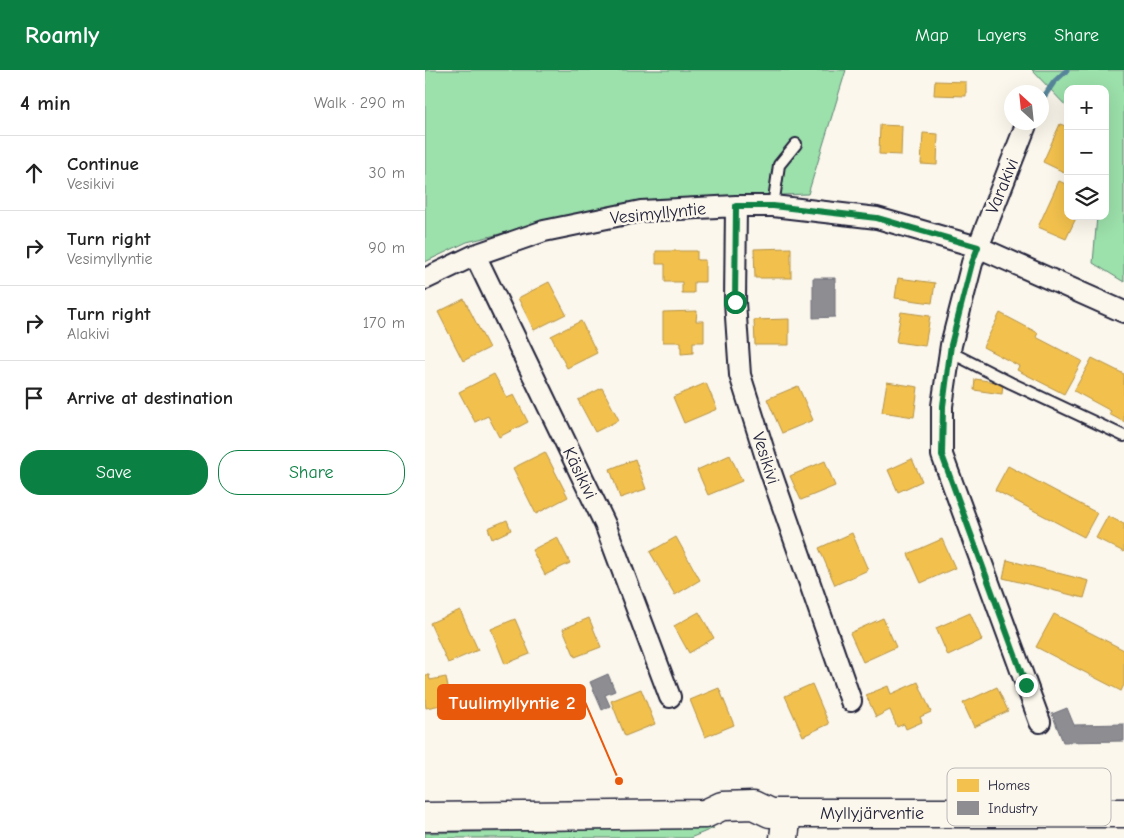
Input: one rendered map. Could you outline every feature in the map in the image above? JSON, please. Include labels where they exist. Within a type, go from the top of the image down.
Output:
[{"type":"main road","name":"Myllyjärventie","points":[[425,817],[705,814],[722,806],[753,805],[780,821],[947,817]]},
{"type":"main road","name":"Myllyjärventie","points":[[1111,813],[1124,813]]},
{"type":"street","name":"Varakivi","points":[[1025,130],[972,263],[950,352],[943,406],[942,455],[1040,722]]},
{"type":"street","name":"Vesikivi","points":[[736,206],[735,302],[739,375],[851,701]]},
{"type":"street","name":"Vesimyllyntie","points":[[425,279],[475,255],[544,231],[641,211],[773,206],[877,218],[978,247],[1124,312]]},
{"type":"street","name":"Käsikivi","points":[[475,255],[605,524],[671,697]]},
{"type":"lane","points":[[773,206],[779,165],[796,144]]},
{"type":"lane","points":[[950,352],[1124,436]]},
{"type":"green space","points":[[425,70],[846,70],[808,194],[640,200],[467,242],[425,262]]},
{"type":"green space","points":[[1032,70],[1124,70],[1124,282],[1093,263],[1097,220],[1109,220],[1109,85],[1064,85],[1064,104],[1049,88],[1049,85],[1046,85]]},
{"type":"green space","points":[[714,828],[690,838],[425,838],[425,833]]},
{"type":"building: Homes","points":[[935,81],[966,82],[966,96],[934,95]]},
{"type":"building: Homes","points":[[1060,124],[1064,126],[1064,172],[1043,162]]},
{"type":"building: Homes","points":[[880,125],[902,126],[901,155],[879,154]]},
{"type":"building: Homes","points":[[923,133],[938,134],[937,165],[921,164]]},
{"type":"building: Homes","points":[[1059,181],[1064,183],[1064,220],[1075,220],[1066,239],[1038,227]]},
{"type":"building: Homes","points":[[791,248],[791,278],[755,278],[754,249]]},
{"type":"building: Homes","points":[[656,251],[697,251],[697,260],[705,260],[705,282],[694,282],[694,293],[682,293],[682,282],[665,282],[665,264],[656,264]]},
{"type":"building: Homes","points":[[898,278],[935,283],[932,303],[895,298]]},
{"type":"building: Homes","points":[[549,282],[566,314],[534,330],[518,298]]},
{"type":"building: Homes","points":[[464,299],[489,348],[463,361],[438,312]]},
{"type":"building: Homes","points":[[697,311],[696,321],[704,321],[704,342],[693,342],[693,353],[681,354],[681,342],[663,342],[663,312]]},
{"type":"building: Homes","points":[[901,312],[930,316],[925,346],[896,342]]},
{"type":"building: Homes","points":[[1000,313],[1038,333],[1036,337],[1082,361],[1064,394],[1017,370],[1019,366],[983,347]]},
{"type":"building: Homes","points":[[789,319],[789,345],[755,345],[754,320]]},
{"type":"building: Homes","points":[[581,321],[597,353],[567,368],[551,336]]},
{"type":"building: Homes","points":[[1092,358],[1124,374],[1124,422],[1109,414],[1111,411],[1074,391]]},
{"type":"building: Homes","points":[[494,374],[507,398],[514,395],[528,422],[499,437],[488,416],[475,422],[459,392]]},
{"type":"building: Homes","points":[[975,379],[1003,383],[1002,394],[974,390]]},
{"type":"building: Homes","points":[[887,382],[918,387],[914,417],[882,412]]},
{"type":"building: Homes","points":[[706,383],[717,409],[684,423],[673,397]]},
{"type":"building: Homes","points":[[798,386],[813,420],[782,433],[767,399]]},
{"type":"building: Homes","points":[[602,388],[619,420],[595,432],[578,400]]},
{"type":"building: Homes","points":[[545,452],[568,497],[536,514],[513,468]]},
{"type":"building: Homes","points":[[730,455],[742,481],[708,495],[697,470]]},
{"type":"building: Homes","points":[[635,459],[646,489],[620,498],[610,469]]},
{"type":"building: Homes","points":[[912,459],[922,481],[898,492],[888,470]]},
{"type":"building: Homes","points":[[825,461],[835,486],[801,500],[790,476]]},
{"type":"building: Homes","points":[[1008,466],[1097,513],[1084,537],[995,490]]},
{"type":"building: Homes","points":[[1108,516],[1124,524],[1124,552],[1096,538]]},
{"type":"building: Homes","points":[[507,520],[511,530],[492,539],[488,528]]},
{"type":"building: Homes","points":[[852,533],[868,570],[835,585],[819,548]]},
{"type":"building: Homes","points":[[557,537],[570,563],[545,575],[532,550]]},
{"type":"building: Homes","points":[[676,537],[700,580],[675,595],[650,552]]},
{"type":"building: Homes","points":[[942,539],[955,568],[921,583],[908,554]]},
{"type":"building: Homes","points":[[1007,560],[1089,581],[1084,598],[1003,578]]},
{"type":"building: Homes","points":[[460,610],[478,650],[448,663],[430,623]]},
{"type":"building: Homes","points":[[699,612],[714,638],[689,653],[674,626]]},
{"type":"building: Homes","points":[[970,613],[982,640],[948,656],[936,628]]},
{"type":"building: Homes","points":[[1054,614],[1124,650],[1124,685],[1121,691],[1036,647]]},
{"type":"building: Homes","points":[[589,618],[601,647],[575,657],[563,629]]},
{"type":"building: Homes","points":[[883,618],[896,647],[863,662],[850,633]]},
{"type":"building: Homes","points":[[515,619],[530,654],[505,664],[491,629]]},
{"type":"building: Homes","points":[[425,675],[429,675],[430,680],[446,677],[451,703],[426,708]]},
{"type":"building: Homes","points":[[918,682],[931,712],[920,717],[922,722],[906,729],[904,724],[897,727],[890,710],[876,717],[866,695],[888,686],[891,694]]},
{"type":"building: Homes","points":[[812,684],[829,724],[803,736],[785,696]]},
{"type":"building: Homes","points":[[997,687],[1008,711],[974,727],[963,703]]},
{"type":"building: Homes","points":[[719,688],[734,725],[705,737],[690,700]]},
{"type":"building: Homes","points":[[641,689],[655,724],[625,736],[611,701]]},
{"type":"building: Industry","points":[[813,278],[835,278],[835,317],[813,318]]},
{"type":"building: Industry","points":[[608,674],[615,691],[605,695],[610,706],[602,710],[590,682]]},
{"type":"building: Industry","points":[[1067,708],[1074,725],[1124,724],[1124,741],[1063,742],[1052,714]]},
{"type":"waterway","points":[[1049,89],[1067,70]]},
{"type":"place","name":"Tuulimyllyntie 2","points":[[619,781]]},
{"type":"route","points":[[735,302],[736,206],[773,206],[877,218],[978,247],[972,263],[951,345],[943,406],[942,455],[1026,685]]}]
